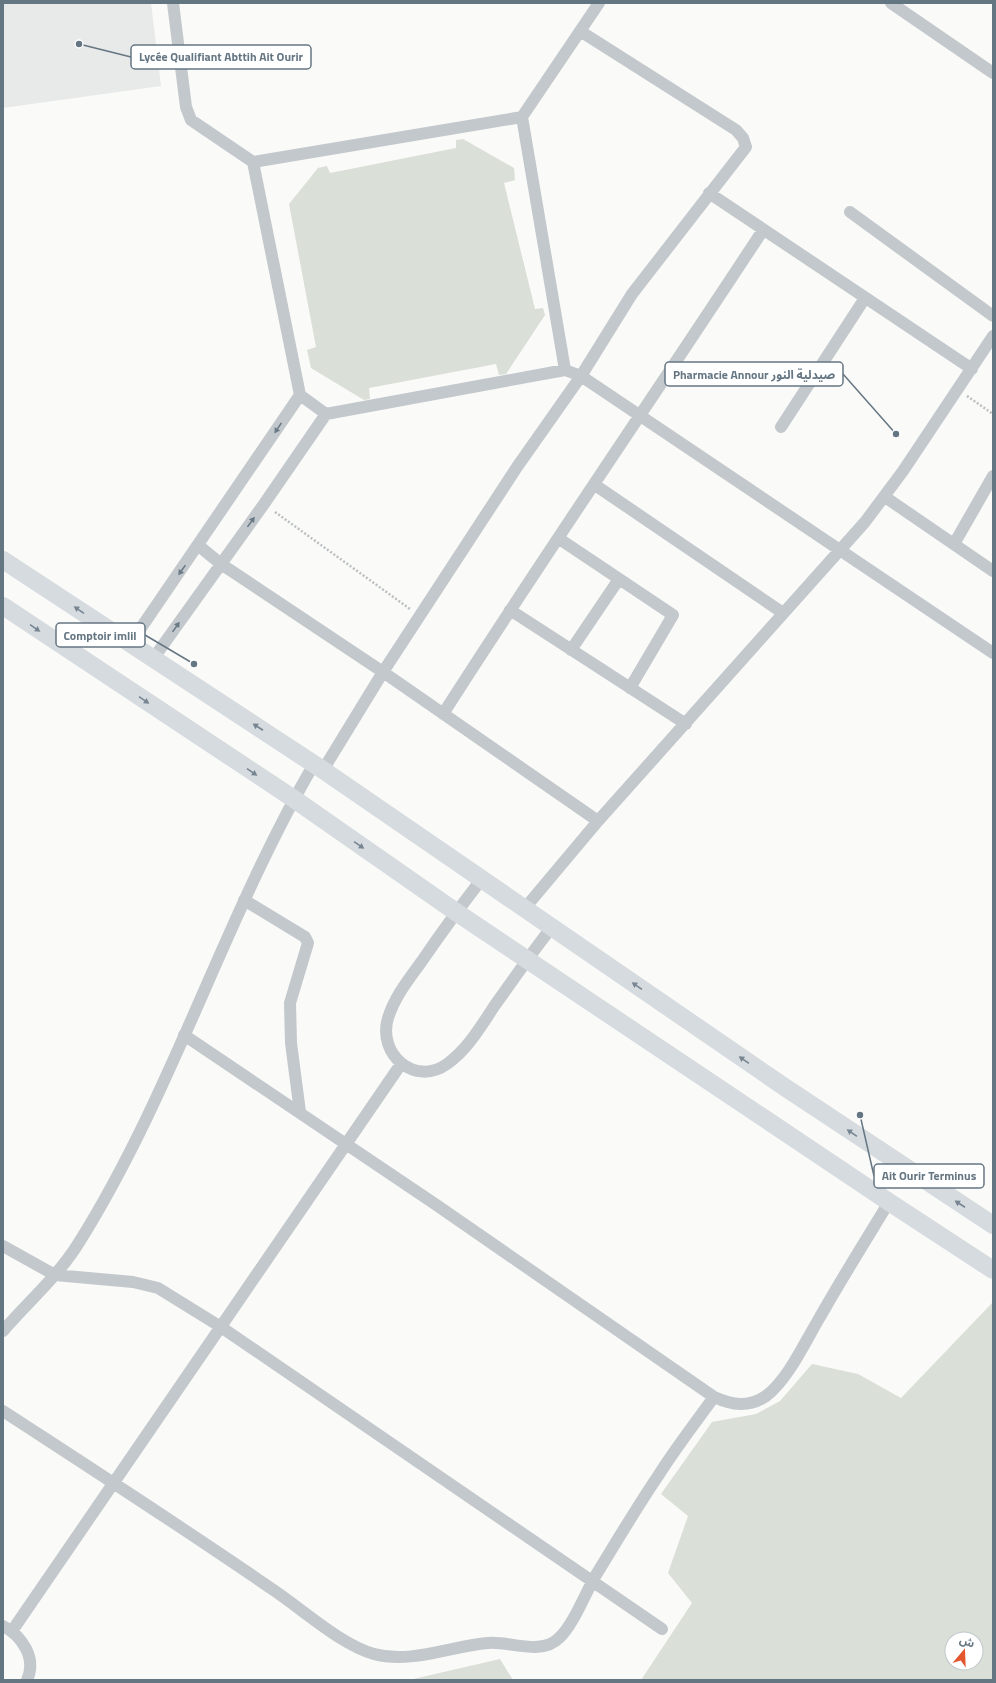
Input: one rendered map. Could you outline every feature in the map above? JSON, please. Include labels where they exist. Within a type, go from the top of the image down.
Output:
[{"type":"main road","points":[[3,560],[319,767],[783,1086],[993,1225]]},
{"type":"main road","points":[[3,606],[294,799],[456,912],[993,1270]]},
{"type":"street","points":[[173,3],[186,107],[191,120],[253,162],[522,117]]},
{"type":"street","points":[[565,370],[522,117],[599,3]]},
{"type":"street","points":[[891,3],[993,73]]},
{"type":"street","points":[[3,1330],[55,1275],[77,1246],[137,1138],[244,900],[294,799],[319,767],[383,672],[517,467],[581,376],[632,294],[709,193],[739,158],[746,147],[744,138],[736,130],[580,31]]},
{"type":"street","points":[[253,162],[300,396],[326,414]]},
{"type":"street","points":[[709,193],[972,369]]},
{"type":"street","points":[[850,212],[993,316]]},
{"type":"street","points":[[443,714],[510,610],[641,417],[764,230]]},
{"type":"street","points":[[781,427],[865,298]]},
{"type":"street","points":[[525,908],[598,821],[841,550],[885,496],[958,390],[993,336]]},
{"type":"street","points":[[153,659],[264,504],[326,414],[565,370],[581,376],[993,653]]},
{"type":"street","points":[[130,644],[300,396]]},
{"type":"street","points":[[954,544],[993,476]]},
{"type":"street","points":[[595,485],[783,613]]},
{"type":"street","points":[[885,496],[993,571]]},
{"type":"street","points":[[558,538],[673,615],[630,688]]},
{"type":"street","points":[[198,546],[221,564],[383,672],[598,821]]},
{"type":"street","points":[[571,650],[619,579]]},
{"type":"street","points":[[510,610],[686,724]]},
{"type":"street","points":[[482,880],[456,912],[394,1001],[388,1019],[386,1035],[388,1046],[401,1064],[418,1071],[430,1070],[445,1065],[458,1055],[476,1033],[527,958],[552,927]]},
{"type":"street","points":[[244,900],[305,937],[308,943],[290,1003],[291,1043],[300,1112]]},
{"type":"street","points":[[184,1035],[347,1143],[714,1397],[730,1404],[745,1405],[756,1402],[766,1396],[776,1386],[802,1347],[889,1202]]},
{"type":"street","points":[[27,1680],[29,1676],[29,1659],[24,1643],[8,1629],[113,1484],[401,1064]]},
{"type":"street","points":[[3,1246],[55,1275],[133,1282],[158,1288],[221,1327],[591,1582],[662,1629]]},
{"type":"street","points":[[3,1411],[270,1587],[343,1639],[362,1650],[376,1655],[394,1657],[411,1656],[488,1643],[538,1648],[551,1644],[564,1632],[591,1582],[658,1475],[714,1397]]},
{"type":"path","points":[[958,390],[993,414]]},
{"type":"path","points":[[264,504],[420,616]]},
{"type":"shaded area","points":[[3,3],[151,3],[161,86],[3,108]]},
{"type":"shaded area","points":[[463,139],[514,168],[515,180],[504,183],[535,309],[543,308],[545,315],[506,374],[499,375],[496,364],[369,388],[370,399],[364,400],[311,368],[307,350],[316,347],[289,204],[318,168],[327,166],[330,173],[456,148],[456,140]]},
{"type":"shaded area","points":[[993,1302],[993,1680],[641,1680],[692,1603],[668,1573],[688,1516],[661,1494],[712,1422],[756,1414],[780,1401],[812,1364],[858,1374],[901,1398]]},
{"type":"shaded area","points":[[500,1659],[513,1680],[409,1680]]},
{"type":"place","name":"Lycée Qualifiant Abttih Ait Ourir","points":[[79,44]]},
{"type":"place","name":"Pharmacie Annour صيدلية النور","points":[[896,434]]},
{"type":"place","name":"Comptoir imlil","points":[[194,664]]},
{"type":"place","name":"Ait Ourir Terminus","points":[[860,1115]]}]
